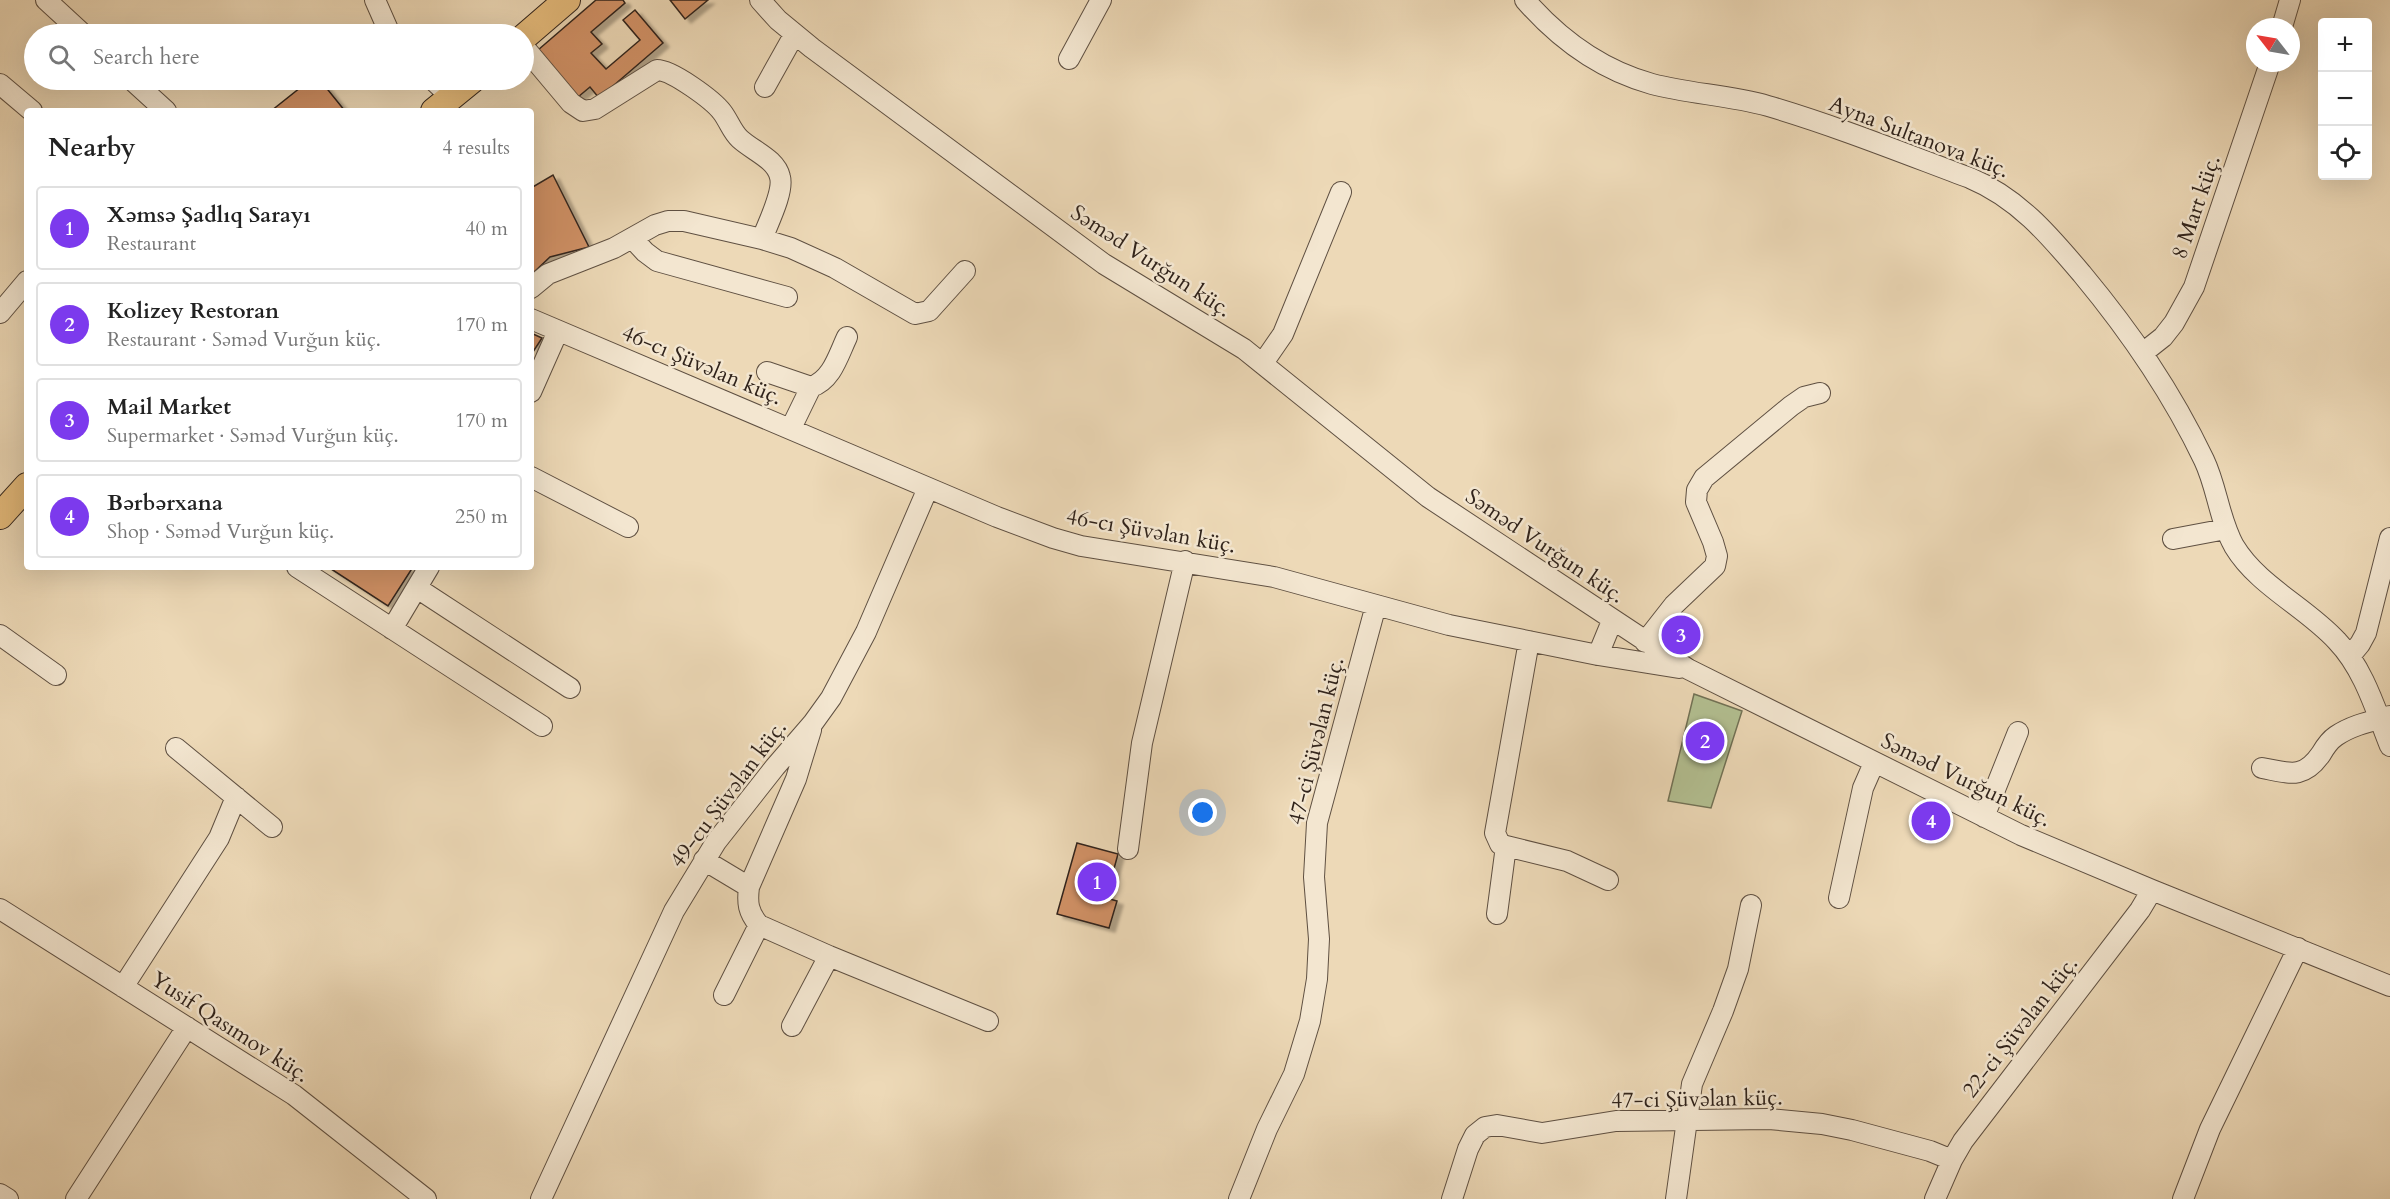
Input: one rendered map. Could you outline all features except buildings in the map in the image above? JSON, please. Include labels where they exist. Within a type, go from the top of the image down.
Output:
[{"type":"main road","points":[[534,27],[557,3]]},
{"type":"main road","points":[[0,516],[24,489]]},
{"type":"street","points":[[46,0],[72,24]]},
{"type":"street","points":[[375,0],[386,24]]},
{"type":"street","name":"Səməd Vurğun küç.","points":[[760,0],[794,35],[1104,264],[1230,340],[1263,363],[1428,497],[1612,621],[1688,669],[1984,817],[2152,890],[2390,986]]},
{"type":"street","points":[[1070,59],[1101,0]]},
{"type":"street","name":"Ayna Sultanova küç.","points":[[1525,0],[1563,39],[1580,51],[1636,79],[1673,89],[1735,97],[1769,106],[1991,186],[2016,203],[2061,249],[2113,310],[2144,352],[2205,462],[2226,529],[2234,545],[2254,570],[2337,640],[2350,656],[2385,718],[2390,746]]},
{"type":"street","points":[[2284,18],[2287,1]]},
{"type":"street","points":[[765,87],[794,35]]},
{"type":"street","points":[[534,59],[571,103],[583,111],[595,109],[657,70],[669,73],[714,103],[734,132],[778,170],[781,189],[762,239]]},
{"type":"street","name":"8 Mart küç.","points":[[2144,352],[2163,337],[2174,323],[2194,287],[2267,72]]},
{"type":"street","points":[[0,84],[28,108]]},
{"type":"street","points":[[143,90],[163,108]]},
{"type":"street","points":[[1263,363],[1283,334],[1341,192]]},
{"type":"street","points":[[534,285],[548,273],[668,221],[684,221],[762,239],[812,257],[915,314],[929,311],[965,271]]},
{"type":"street","points":[[633,238],[645,252],[657,261],[787,297]]},
{"type":"street","points":[[0,313],[24,285]]},
{"type":"street","name":"46-cı Şüvəlan küç.","points":[[534,320],[928,488],[1066,543],[1185,561],[1297,582],[1449,625],[1598,655],[1688,669]]},
{"type":"street","points":[[534,385],[558,331]]},
{"type":"street","points":[[767,372],[811,387],[821,383],[828,377],[847,338]]},
{"type":"street","points":[[791,428],[811,387]]},
{"type":"street","points":[[1645,642],[1674,605],[1715,566],[1717,556],[1713,542],[1695,502],[1697,490],[1704,478],[1791,406],[1804,397],[1820,393]]},
{"type":"street","points":[[534,479],[628,527]]},
{"type":"street","name":"49-cu Şüvəlan küç.","points":[[541,1199],[674,910],[704,860],[831,698],[882,597],[928,488]]},
{"type":"street","points":[[2174,539],[2226,529]]},
{"type":"street","points":[[2350,656],[2366,633],[2390,538]]},
{"type":"street","points":[[1128,849],[1142,744],[1185,561]]},
{"type":"street","points":[[302,570],[542,726]]},
{"type":"street","points":[[393,629],[427,570]]},
{"type":"street","points":[[417,588],[570,688]]},
{"type":"street","name":"47-ci Şüvəlan küç.","points":[[1239,1199],[1267,1130],[1294,1074],[1310,1021],[1317,979],[1319,939],[1314,877],[1317,823],[1376,606]]},
{"type":"street","points":[[1598,655],[1612,621]]},
{"type":"street","points":[[0,635],[56,675]]},
{"type":"street","points":[[1529,641],[1495,833],[1500,844],[1567,861],[1608,880]]},
{"type":"street","points":[[2262,768],[2292,774],[2303,772],[2310,767],[2335,736],[2349,729],[2385,718]]},
{"type":"street","points":[[813,723],[795,779],[749,887],[747,905],[751,916],[759,925],[988,1021]]},
{"type":"street","points":[[1984,817],[2018,732]]},
{"type":"street","points":[[176,748],[272,827]]},
{"type":"street","points":[[1839,898],[1863,788],[1874,763]]},
{"type":"street","points":[[123,987],[219,837],[236,797]]},
{"type":"street","points":[[1497,914],[1506,846]]},
{"type":"street","points":[[704,860],[749,887]]},
{"type":"street","name":"22-ci Şüvəlan küç.","points":[[1935,1199],[1952,1160],[1968,1133],[2140,910],[2152,890]]},
{"type":"street","points":[[1676,1199],[1692,1084],[1738,969],[1751,906]]},
{"type":"street","name":"Yusif Qasımov küç.","points":[[0,909],[294,1095],[426,1199]]},
{"type":"street","points":[[724,995],[759,925]]},
{"type":"street","points":[[2183,1199],[2210,1129],[2298,948]]},
{"type":"street","points":[[792,1026],[830,956]]},
{"type":"street","points":[[76,1199],[187,1027]]},
{"type":"street","name":"47-ci Şüvəlan küç.","points":[[1452,1199],[1468,1149],[1475,1135],[1485,1127],[1497,1125],[1542,1133],[1616,1121],[1687,1122],[1769,1119],[1822,1124],[1899,1142],[1952,1160]]},
{"type":"street","points":[[0,1194],[8,1199]]},
{"type":"green space","points":[[1694,694],[1742,711],[1711,808],[1668,801]]},
{"type":"place","name":"Mail Market","points":[[1681,635]]},
{"type":"place","name":"Kolizey Restoran","points":[[1705,741]]},
{"type":"place","name":"Bərbərxana","points":[[1931,821]]},
{"type":"place","name":"Xəmsə Şadlıq Sarayı","points":[[1097,882]]}]
